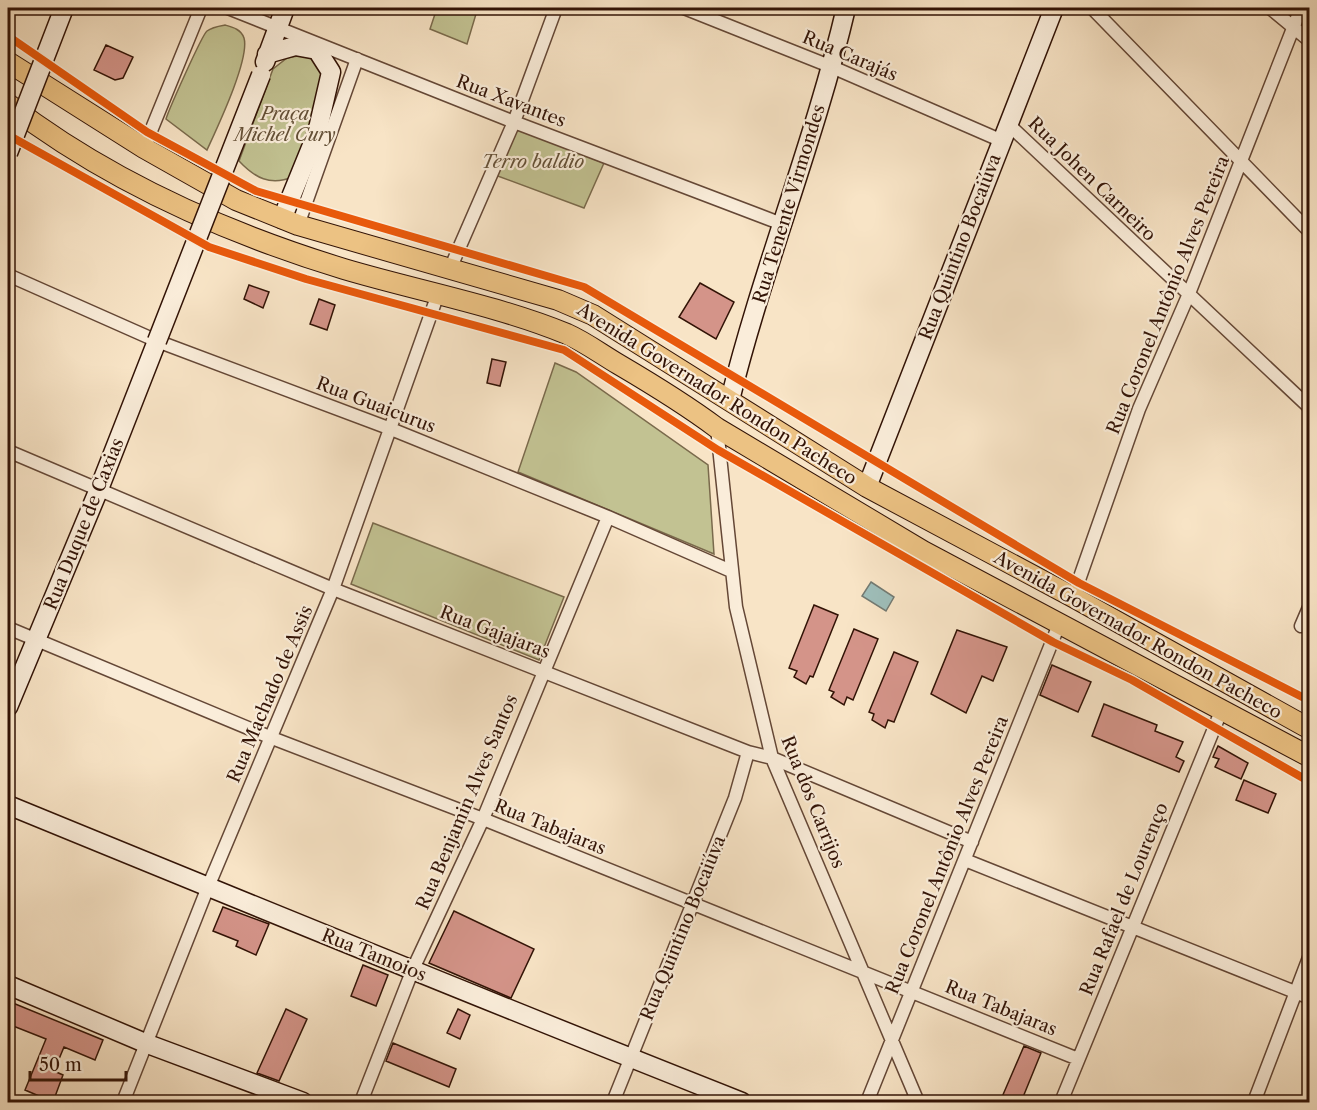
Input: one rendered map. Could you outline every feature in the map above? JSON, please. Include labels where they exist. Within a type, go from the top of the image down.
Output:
[{"type":"main road","name":"Avenida Governador Rondon Pacheco","points":[[8,62],[144,148],[236,200],[290,222],[583,310],[867,487],[1073,597],[1310,729]]},
{"type":"main road","name":"Avenida Governador Rondon Pacheco","points":[[8,104],[40,129],[174,204],[246,234],[344,269],[438,294],[549,328],[577,339],[686,405],[717,428],[923,551],[1310,757]]},
{"type":"street","points":[[8,153],[64,8]]},
{"type":"street","points":[[144,148],[201,8]]},
{"type":"street","name":"Rua Xavantes","points":[[228,8],[514,122],[782,224]]},
{"type":"street","points":[[277,27],[285,8]]},
{"type":"street","points":[[450,269],[514,122],[556,8]]},
{"type":"street","name":"Rua Carajás","points":[[684,8],[1004,132]]},
{"type":"street","name":"Rua Tenente Virmondes","points":[[730,400],[782,224],[832,67],[846,8]]},
{"type":"street","name":"Rua Quintino Bocaiúva","points":[[867,487],[1054,8]]},
{"type":"street","points":[[1092,8],[1310,232]]},
{"type":"street","points":[[1270,8],[1310,41]]},
{"type":"street","name":"Rua Coronel Antônio Alves Pereira","points":[[1073,597],[1139,409],[1188,296],[1301,8]]},
{"type":"street","name":"Rua Duque de Caxias","points":[[8,707],[99,489],[261,75],[277,27]]},
{"type":"street","points":[[267,54],[295,46],[317,50],[331,72],[317,133],[290,222]]},
{"type":"street","points":[[290,222],[357,59]]},
{"type":"street","name":"Rua Johen Carneiro","points":[[1004,132],[1310,408]]},
{"type":"street","name":"Rua Guaicurus","points":[[8,275],[157,341],[391,429],[608,517],[731,571]]},
{"type":"street","name":"Rua Machado de Assis","points":[[123,1102],[208,887],[333,589],[438,294]]},
{"type":"street","name":"Rua dos Carrijos","points":[[717,428],[736,607],[772,758],[918,1102]]},
{"type":"street","name":"Rua Gajajaras","points":[[8,451],[333,589],[748,752],[772,758],[972,842]]},
{"type":"street","name":"Rua Benjamin Alves Santos","points":[[361,1102],[413,969],[483,819],[608,517]]},
{"type":"street","points":[[1301,626],[1310,604]]},
{"type":"street","name":"Rua Coronel Antônio Alves Pereira","points":[[867,1102],[1060,622]]},
{"type":"street","name":"Rua Tabajaras","points":[[8,628],[272,738],[483,819],[693,906],[911,990],[1078,1059]]},
{"type":"street","name":"Rua Rafael de Lourenço","points":[[1061,1102],[1221,709]]},
{"type":"street","name":"Rua Quintino Bocaiúva","points":[[614,1102],[735,798],[748,752]]},
{"type":"street","name":"Rua Tamoios","points":[[8,805],[413,969],[544,1025],[742,1102]]},
{"type":"street","points":[[965,860],[1310,998]]},
{"type":"street","points":[[1254,1102],[1310,955]]},
{"type":"street","points":[[8,985],[145,1043],[303,1102]]},
{"type":"green space","points":[[437,8],[458,8],[476,14],[467,44],[430,29]]},
{"type":"green space","points":[[225,25],[241,32],[245,48],[238,77],[207,150],[166,119],[207,31]]},
{"type":"green space","name":"Praça Michel Cury","points":[[303,55],[317,58],[327,72],[324,100],[293,177],[277,181],[263,179],[239,161],[273,69],[287,58]]},
{"type":"green space","name":"Terro baldio","points":[[515,128],[604,163],[584,208],[495,175]]},
{"type":"green space","points":[[555,363],[576,372],[708,465],[714,554],[518,472]]},
{"type":"green space","points":[[373,523],[564,597],[539,660],[351,584]]},
{"type":"water","points":[[871,582],[894,597],[886,611],[862,596]]},
{"type":"building","points":[[106,45],[133,57],[123,78],[115,80],[94,70]]},
{"type":"building","points":[[700,283],[734,302],[716,339],[679,317]]},
{"type":"building","points":[[249,285],[269,292],[263,308],[244,299]]},
{"type":"building","points":[[319,299],[335,305],[327,330],[310,324]]},
{"type":"building","points":[[492,359],[506,362],[500,386],[487,383]]},
{"type":"building","points":[[814,605],[838,615],[813,677],[810,676],[806,684],[794,677],[797,671],[789,668]]},
{"type":"building","points":[[854,629],[878,639],[853,700],[847,697],[844,705],[831,697],[834,692],[829,690]]},
{"type":"building","points":[[957,630],[1007,647],[993,681],[982,676],[966,713],[931,694]]},
{"type":"building","points":[[894,652],[918,662],[894,722],[888,720],[885,728],[872,720],[874,714],[869,712]]},
{"type":"building","points":[[1052,665],[1091,682],[1078,712],[1040,695]]},
{"type":"building","points":[[1104,704],[1157,725],[1155,731],[1183,742],[1176,757],[1184,761],[1179,772],[1092,736]]},
{"type":"building","points":[[1218,746],[1248,763],[1241,779],[1215,767],[1219,759],[1213,757]]},
{"type":"building","points":[[1244,780],[1276,794],[1268,813],[1236,800]]},
{"type":"building","points":[[223,907],[269,924],[256,955],[236,946],[238,941],[213,931]]},
{"type":"building","points":[[454,911],[534,949],[511,998],[429,963]]},
{"type":"building","points":[[363,965],[388,975],[376,1006],[351,996]]},
{"type":"building","points":[[8,1001],[103,1040],[95,1060],[64,1047],[54,1071],[63,1075],[53,1102],[25,1090],[46,1039],[8,1024]]},
{"type":"building","points":[[286,1009],[307,1019],[279,1081],[257,1073]]},
{"type":"building","points":[[458,1009],[470,1015],[460,1039],[447,1033]]},
{"type":"building","points":[[393,1043],[456,1069],[449,1087],[386,1061]]},
{"type":"building","points":[[1024,1046],[1041,1053],[1021,1102],[1015,1102],[1002,1097]]},
{"type":"cycle path","points":[[8,36],[147,132],[256,191],[584,287],[1079,583],[1310,701]]},
{"type":"cycle path","points":[[8,135],[209,247],[306,279],[564,350],[718,450],[1053,642],[1132,680],[1310,782]]}]
